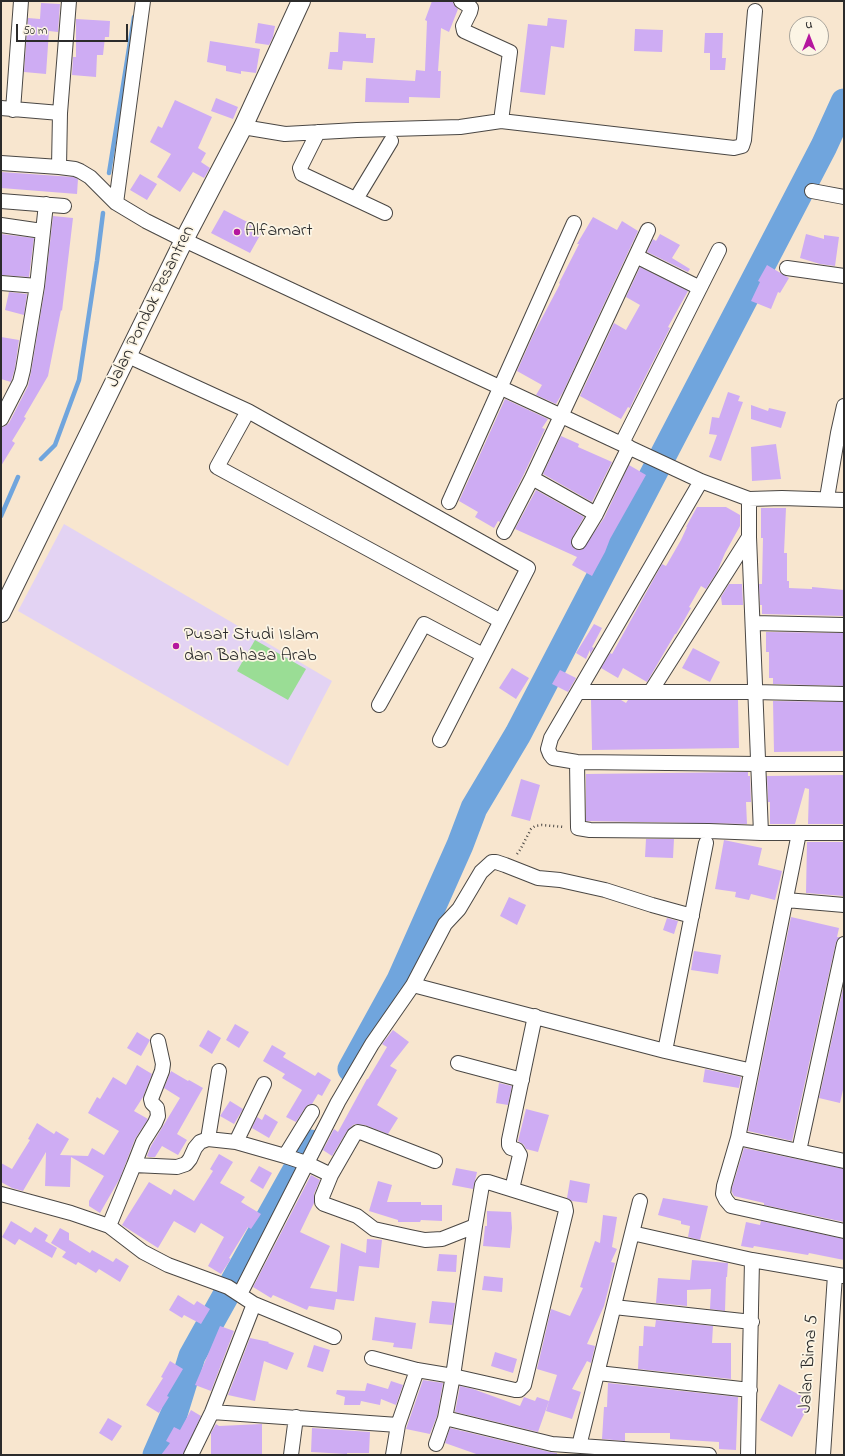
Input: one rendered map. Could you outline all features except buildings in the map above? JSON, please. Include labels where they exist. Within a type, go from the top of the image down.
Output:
[{"type":"street","points":[[21,1],[7,109],[60,114]]},
{"type":"street","points":[[58,167],[60,114],[69,1]]},
{"type":"street","points":[[116,203],[143,1]]},
{"type":"street","name":"Jalan Pondok Pesantren","points":[[1,613],[184,240],[243,127],[301,1]]},
{"type":"street","points":[[462,1],[471,8],[463,26],[464,32],[510,52],[501,121]]},
{"type":"street","points":[[243,127],[275,133],[460,127],[501,121],[734,148],[742,146],[744,140],[755,11]]},
{"type":"street","points":[[318,132],[300,168],[302,174],[384,213]]},
{"type":"street","points":[[356,199],[392,141]]},
{"type":"street","points":[[1,163],[75,169],[86,174],[116,203],[146,221],[184,240],[701,481],[749,499],[827,498],[844,500]]},
{"type":"street","points":[[812,190],[844,197]]},
{"type":"street","points":[[1,201],[64,206]]},
{"type":"street","points":[[1,419],[5,401],[20,382],[23,370],[37,286],[46,204]]},
{"type":"street","points":[[449,502],[574,223]]},
{"type":"street","points":[[1,225],[42,231]]},
{"type":"street","points":[[504,532],[532,478],[648,230]]},
{"type":"street","points":[[579,542],[596,514],[625,445],[700,288],[720,250]]},
{"type":"street","points":[[636,256],[700,288]]},
{"type":"street","points":[[787,268],[844,276]]},
{"type":"street","points":[[1,283],[37,286]]},
{"type":"street","points":[[128,356],[248,411],[528,568],[440,740]]},
{"type":"street","points":[[827,498],[844,406]]},
{"type":"street","points":[[248,411],[217,468],[501,621]]},
{"type":"street","points":[[532,478],[596,514]]},
{"type":"street","points":[[701,481],[551,738],[548,749],[550,754],[553,758],[577,762],[844,764]]},
{"type":"street","points":[[749,499],[748,537],[753,623],[754,692],[761,833]]},
{"type":"street","points":[[651,691],[748,537]]},
{"type":"street","points":[[753,623],[844,625]]},
{"type":"street","points":[[379,705],[424,624],[484,656]]},
{"type":"street","points":[[579,692],[651,691],[844,694]]},
{"type":"street","points":[[577,762],[578,828],[590,830],[844,833]]},
{"type":"street","points":[[799,833],[738,1138],[723,1194],[731,1206],[844,1231]]},
{"type":"street","points":[[665,1051],[706,843]]},
{"type":"street","points":[[234,1291],[356,1070],[413,985],[445,924],[459,909],[481,872],[490,863],[496,862],[534,877],[560,880],[598,888],[692,916]]},
{"type":"street","points":[[786,900],[844,905]]},
{"type":"street","points":[[799,1151],[844,944]]},
{"type":"street","points":[[413,985],[665,1051],[748,1070]]},
{"type":"street","points":[[512,1189],[520,1155],[519,1152],[511,1148],[509,1140],[534,1016]]},
{"type":"street","points":[[109,1226],[143,1142],[156,1123],[158,1116],[157,1108],[152,1099],[163,1064],[158,1041]]},
{"type":"street","points":[[458,1062],[522,1080]]},
{"type":"street","points":[[208,1139],[219,1071]]},
{"type":"street","points":[[236,1142],[264,1084]]},
{"type":"street","points":[[287,1156],[312,1112]]},
{"type":"street","points":[[435,1161],[358,1132],[354,1135],[331,1175],[322,1197],[322,1202],[356,1216],[374,1229],[410,1237],[431,1240],[442,1239],[475,1226]]},
{"type":"street","points":[[738,1138],[844,1161]]},
{"type":"street","points":[[134,1165],[176,1167],[186,1164],[200,1142],[208,1139],[236,1142],[287,1156],[305,1162],[331,1175]]},
{"type":"street","points":[[372,1358],[416,1370],[453,1376],[519,1390],[524,1385],[566,1208],[563,1204],[484,1182],[482,1185],[453,1376],[445,1418],[436,1444]]},
{"type":"street","points":[[1,1194],[71,1213],[109,1226],[143,1252],[168,1265],[234,1291],[254,1304],[334,1337]]},
{"type":"street","points":[[579,1446],[640,1201]]},
{"type":"street","points":[[632,1233],[752,1260],[840,1275]]},
{"type":"street","points":[[748,1455],[752,1322],[752,1260]]},
{"type":"street","name":"Jalan Bima 5","points":[[823,1455],[840,1275]]},
{"type":"street","points":[[191,1455],[212,1412],[254,1304]]},
{"type":"street","points":[[614,1307],[752,1322]]},
{"type":"street","points":[[393,1455],[398,1425],[416,1370]]},
{"type":"street","points":[[598,1373],[750,1390]]},
{"type":"street","points":[[212,1412],[398,1425]]},
{"type":"street","points":[[291,1455],[296,1417]]},
{"type":"street","points":[[445,1418],[552,1444],[709,1455]]},
{"type":"path","points":[[496,862],[510,859],[515,856],[520,850],[531,829],[535,826],[542,825],[578,828]]},
{"type":"shaded area","name":"Pusat Studi Islam dan Bahasa Arab","points":[[64,524],[332,681],[288,766],[18,611]]},
{"type":"green space","points":[[255,640],[306,669],[288,700],[237,671]]},
{"type":"waterway","points":[[109,173],[134,17]]},
{"type":"waterway","points":[[351,1069],[400,980],[460,845],[474,808],[518,734],[824,146],[844,102]]},
{"type":"waterway","points":[[41,459],[55,445],[79,380],[103,213]]},
{"type":"waterway","points":[[1,516],[18,477]]},
{"type":"waterway","points":[[156,1455],[174,1414],[192,1356],[311,1143]]},
{"type":"place","name":"Alfamart","points":[[237,232]]},
{"type":"place","name":"Pusat Studi Islam dan Bahasa Arab","points":[[176,646]]}]
